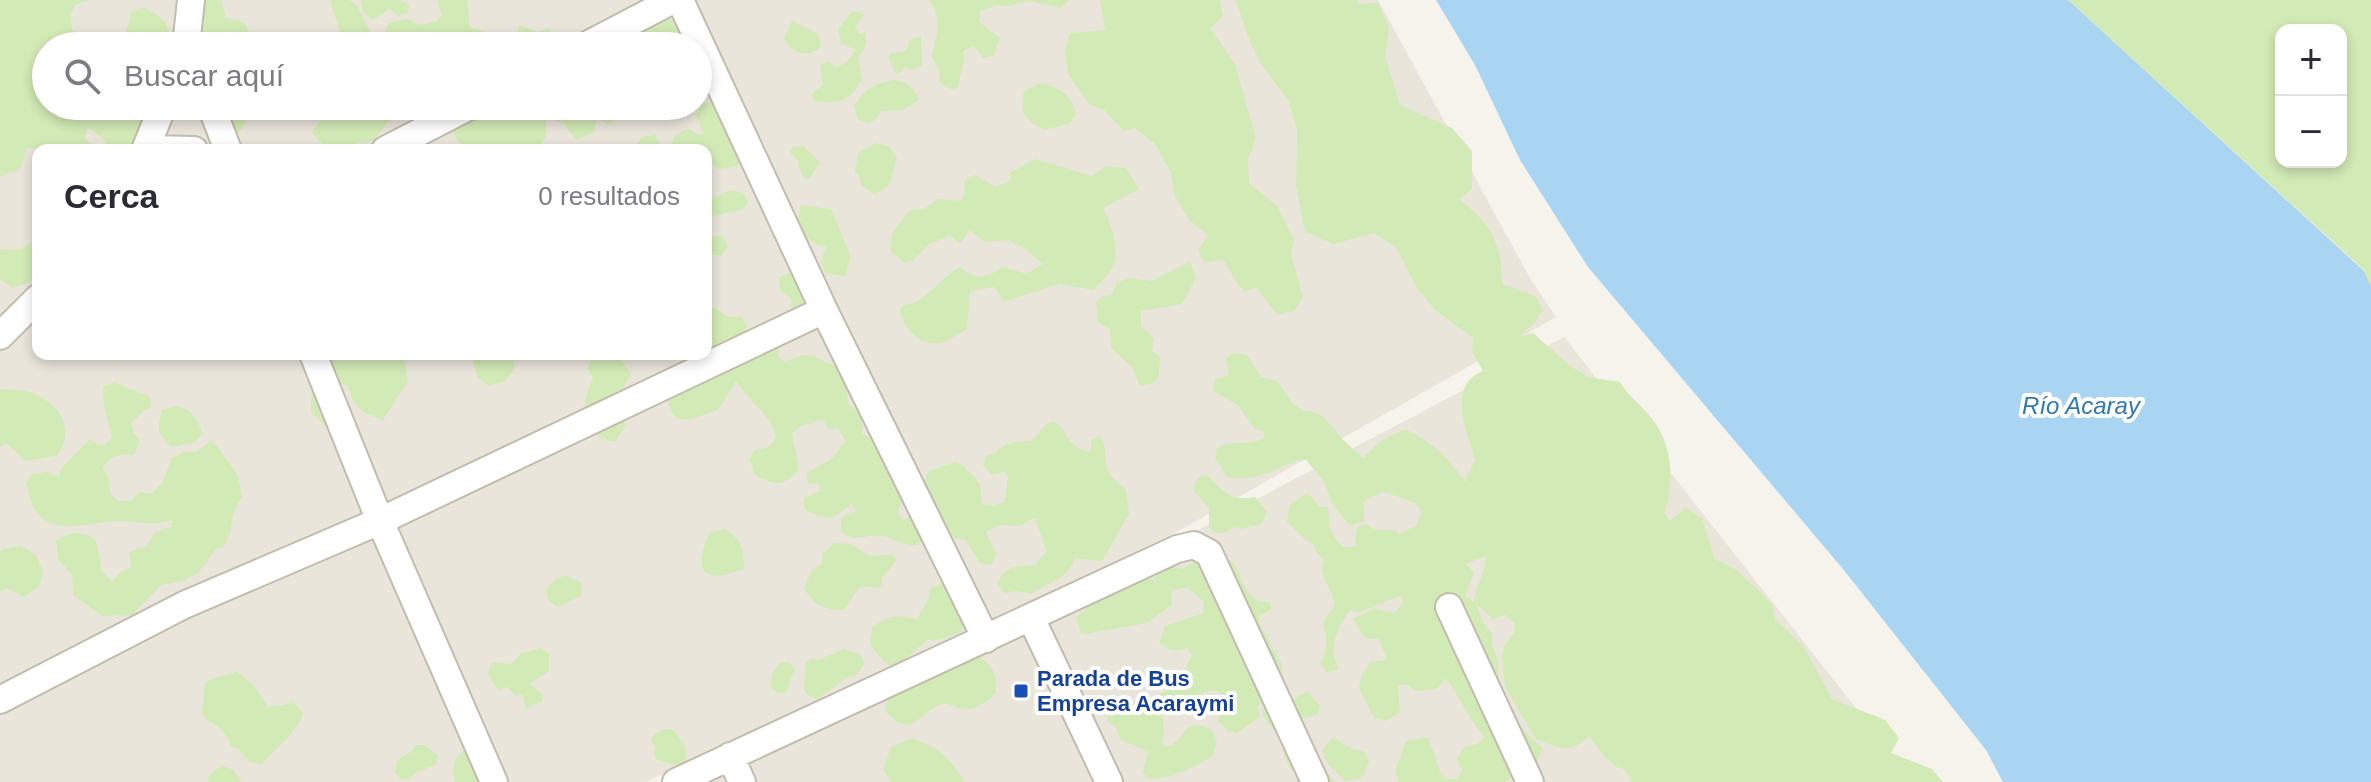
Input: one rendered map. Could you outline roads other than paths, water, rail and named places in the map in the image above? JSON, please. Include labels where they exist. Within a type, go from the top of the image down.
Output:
[{"type":"street","points":[[189,32],[191,0]]},
{"type":"street","points":[[612,32],[673,0]]},
{"type":"street","points":[[680,0],[695,32]]},
{"type":"street","points":[[712,69],[824,310],[986,639]]},
{"type":"street","points":[[148,144],[158,120]]},
{"type":"street","points":[[216,120],[226,144]]},
{"type":"street","points":[[397,144],[443,120]]},
{"type":"street","points":[[0,336],[32,304]]},
{"type":"street","points":[[0,700],[184,605],[380,521],[824,310]]},
{"type":"street","points":[[315,360],[380,521],[494,782]]},
{"type":"street","points":[[676,782],[1177,549],[1194,545],[1209,553],[1315,782]]},
{"type":"street","points":[[1449,607],[1530,782]]},
{"type":"street","points":[[1031,618],[1109,782]]},
{"type":"street","points":[[730,756],[742,782]]},
{"type":"water","name":"Río Acaray","points":[[1436,0],[2068,0],[2364,271],[2371,286],[2371,782],[2003,782],[1986,750],[1843,569],[1588,267],[1520,160],[1475,65]]},
{"type":"place","name":"Parada de Bus Empresa Acaraymi","points":[[1021,691]]}]
